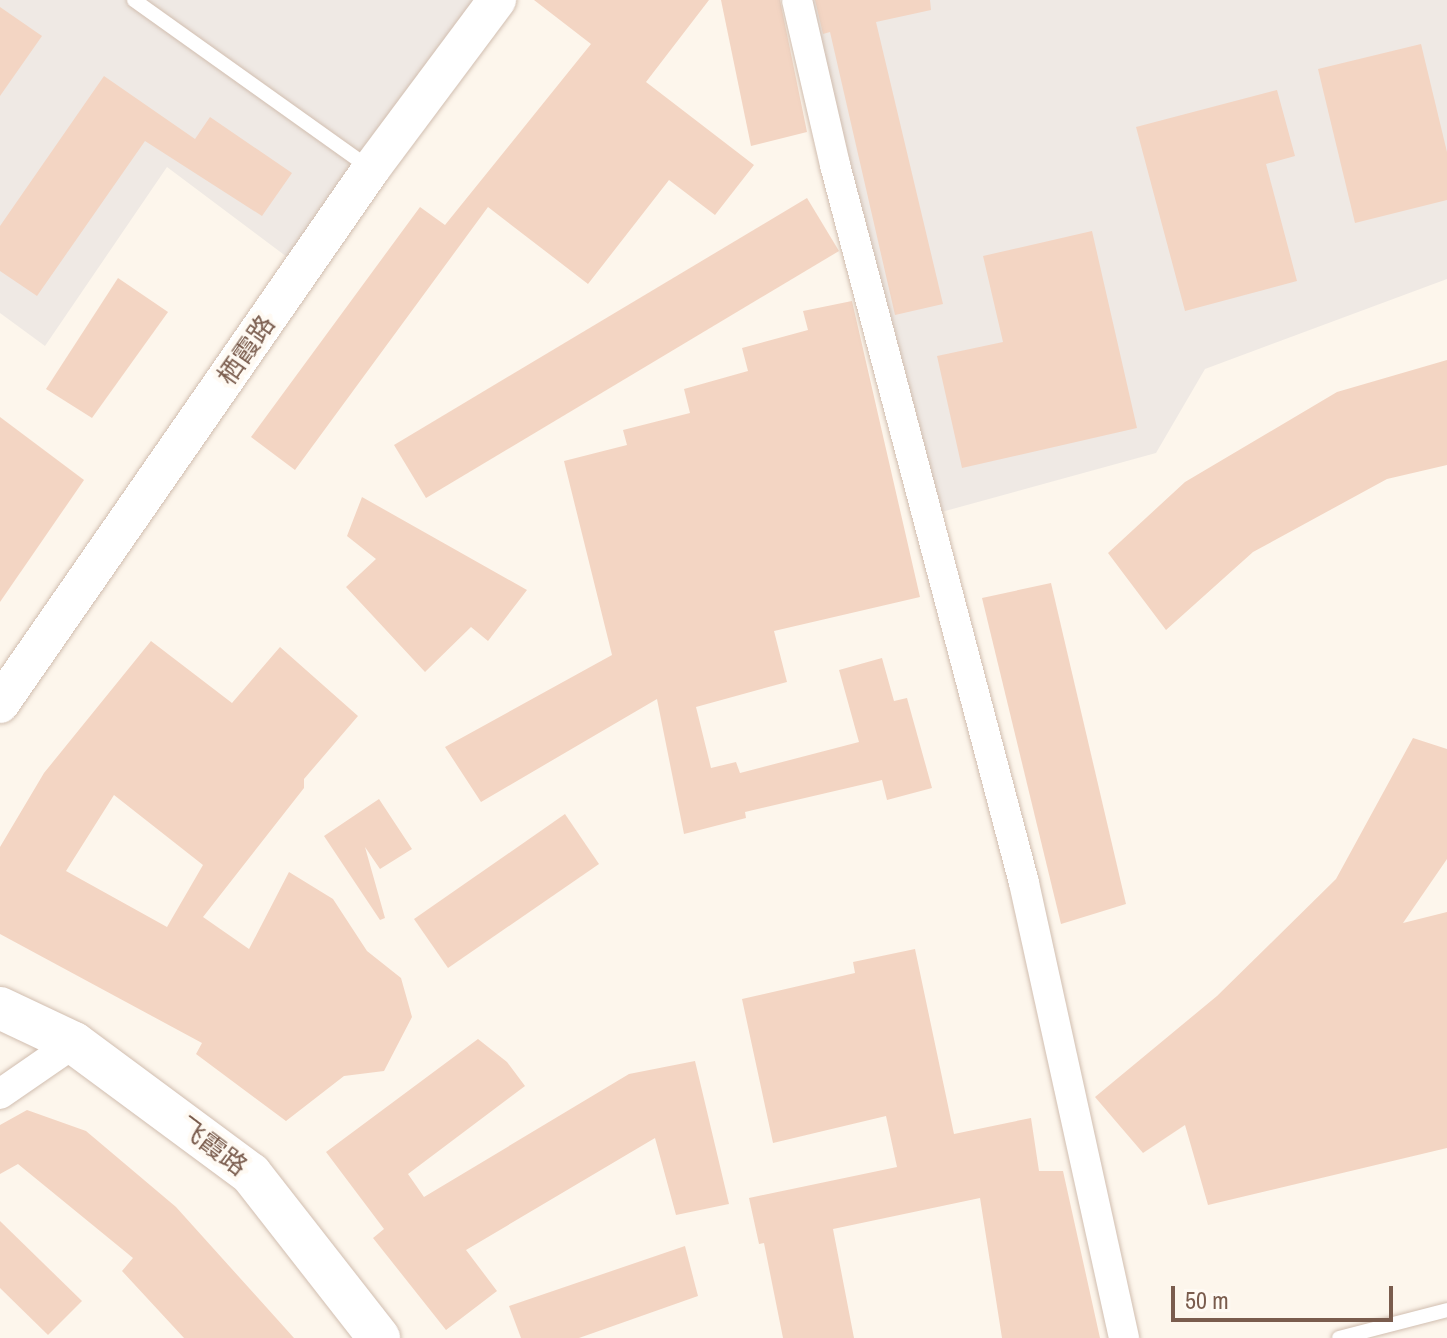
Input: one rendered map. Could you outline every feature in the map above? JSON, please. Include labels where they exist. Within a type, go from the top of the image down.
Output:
[{"type":"main road","name":"飞霞路","points":[[0,1008],[74,1043],[251,1174],[379,1338]]},
{"type":"street","name":"栖霞路","points":[[0,704],[371,169],[497,0]]},
{"type":"street","points":[[797,0],[835,165],[1024,883],[1124,1338]]},
{"type":"street","points":[[0,1094],[74,1043]]},
{"type":"lane","points":[[134,0],[371,169]]},
{"type":"lane","points":[[1339,1338],[1447,1310]]},
{"type":"shaded area","points":[[0,0],[497,0],[303,269],[167,167],[45,346],[0,313]]},
{"type":"shaded area","points":[[801,0],[1447,0],[1447,279],[1205,369],[1156,453],[927,516]]},
{"type":"building","points":[[534,0],[709,0],[646,82],[754,165],[715,215],[669,180],[588,284],[488,207],[295,470],[251,437],[420,207],[445,225],[591,44]]},
{"type":"building","points":[[721,0],[780,0],[807,132],[751,146]]},
{"type":"building","points":[[815,0],[930,0],[931,10],[876,22],[943,304],[895,315],[830,32],[823,34]]},
{"type":"building","points":[[0,7],[42,36],[0,96]]},
{"type":"building","points":[[1421,44],[1447,152],[1447,200],[1355,223],[1318,69]]},
{"type":"building","points":[[104,76],[195,139],[210,117],[292,173],[262,216],[145,141],[37,296],[0,271],[0,226]]},
{"type":"building","points":[[1277,90],[1295,156],[1266,164],[1297,281],[1185,311],[1136,127]]},
{"type":"building","points":[[807,198],[839,251],[426,498],[394,445]]},
{"type":"building","points":[[1092,231],[1137,428],[962,468],[937,356],[1003,342],[983,256]]},
{"type":"building","points":[[118,278],[168,312],[92,418],[46,389]]},
{"type":"building","points":[[852,301],[920,597],[774,631],[787,682],[696,707],[711,768],[736,762],[740,773],[859,742],[839,670],[882,658],[894,701],[907,698],[932,788],[887,800],[882,780],[745,812],[746,818],[684,834],[657,699],[481,802],[445,747],[612,655],[564,461],[627,445],[623,430],[690,413],[684,389],[748,371],[742,348],[808,330],[803,311]]},
{"type":"building","points":[[1447,360],[1447,465],[1387,479],[1253,552],[1166,630],[1108,553],[1185,482],[1337,392]]},
{"type":"building","points":[[0,417],[84,480],[0,602]]},
{"type":"building","points":[[362,497],[527,590],[488,641],[471,627],[425,672],[346,587],[376,559],[347,536]]},
{"type":"building","points":[[1051,583],[1126,904],[1061,924],[982,598]]},
{"type":"building","points":[[151,641],[232,703],[280,647],[358,716],[304,779],[304,788],[203,917],[249,949],[289,872],[333,899],[367,951],[401,978],[412,1017],[384,1071],[344,1076],[286,1121],[196,1054],[202,1043],[0,934],[0,847],[44,773]],"holes":[[[114,795],[203,865],[167,927],[66,871]]]},
{"type":"building","points":[[1413,738],[1447,749],[1447,859],[1403,923],[1447,912],[1447,1148],[1208,1205],[1185,1125],[1143,1153],[1095,1097],[1217,996],[1336,879]]},
{"type":"building","points":[[379,799],[412,849],[380,869],[365,847],[385,918],[380,920],[324,836]]},
{"type":"building","points":[[565,814],[599,864],[448,968],[414,919]]},
{"type":"building","points":[[915,949],[954,1134],[1031,1118],[1039,1171],[1063,1171],[1100,1338],[1002,1338],[980,1198],[833,1229],[854,1338],[783,1338],[764,1243],[759,1244],[749,1198],[897,1167],[886,1116],[773,1143],[742,999],[855,973],[853,962]]},
{"type":"building","points":[[478,1039],[507,1062],[525,1086],[408,1174],[424,1197],[629,1074],[695,1061],[729,1204],[676,1215],[655,1138],[466,1250],[497,1291],[446,1330],[373,1238],[384,1229],[326,1152]]},
{"type":"building","points":[[27,1110],[86,1131],[176,1207],[294,1338],[184,1338],[122,1271],[133,1258],[18,1164],[0,1174],[0,1125]]},
{"type":"building","points":[[0,1221],[82,1301],[48,1335],[0,1288]]},
{"type":"building","points":[[685,1246],[698,1296],[579,1338],[521,1338],[509,1306]]}]
